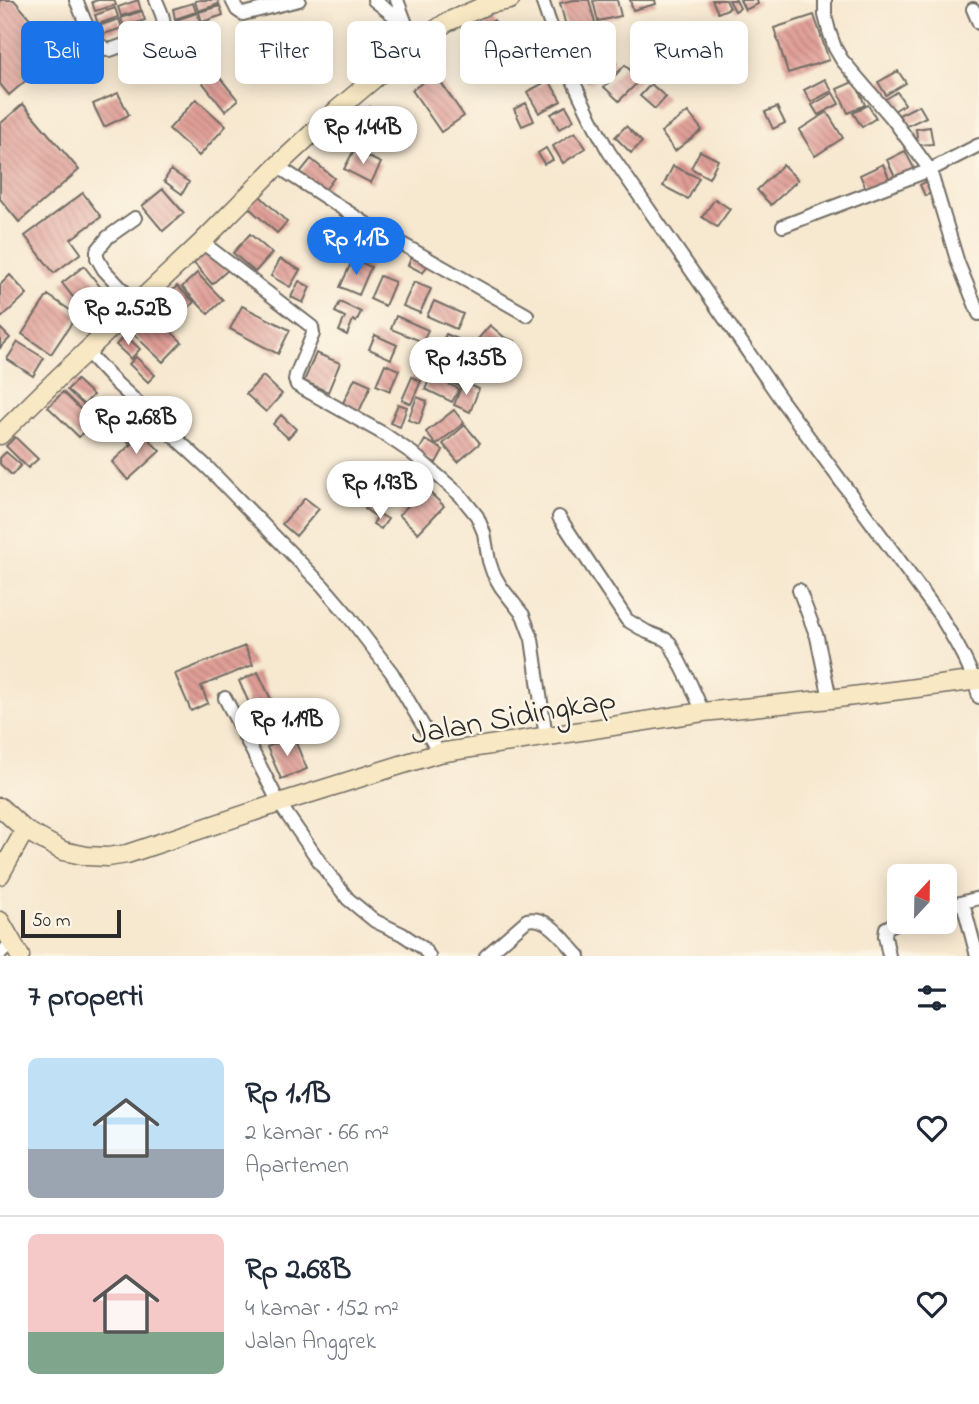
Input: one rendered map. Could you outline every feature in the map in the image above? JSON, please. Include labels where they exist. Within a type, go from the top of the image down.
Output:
[{"type":"street","points":[[76,0],[96,42],[102,48],[110,50],[163,29],[164,21],[156,0]]},
{"type":"street","points":[[232,0],[237,10],[243,14],[299,0]]},
{"type":"street","points":[[374,0],[400,21]]},
{"type":"street","points":[[397,0],[406,21]]},
{"type":"street","points":[[446,23],[489,4],[510,0]]},
{"type":"street","points":[[542,0],[590,117],[609,152],[782,401],[941,617],[978,686]]},
{"type":"street","points":[[825,0],[829,31],[842,60],[892,118],[930,170],[958,263],[979,314]]},
{"type":"street","points":[[973,9],[979,23]]},
{"type":"street","points":[[0,435],[202,242],[277,166],[368,84]]},
{"type":"street","points":[[782,226],[930,170],[979,145]]},
{"type":"street","points":[[277,166],[365,223],[527,316]]},
{"type":"street","points":[[135,218],[108,237],[97,251],[97,258],[104,270],[136,304]]},
{"type":"street","points":[[202,242],[312,327],[313,334],[296,375],[297,384],[412,453],[453,488],[477,516],[484,533],[493,573],[523,615],[533,639],[546,737]]},
{"type":"street","points":[[86,351],[115,382],[207,467],[331,595],[392,673],[439,753]]},
{"type":"street","points":[[559,517],[627,620],[670,643],[703,712]]},
{"type":"street","points":[[799,590],[817,637],[830,699]]},
{"type":"street","name":"Jalan Sidingkap","points":[[0,807],[25,830],[63,851],[108,857],[127,854],[439,753],[703,712],[978,686]]},
{"type":"street","points":[[225,698],[279,803],[348,900],[375,921],[423,948],[429,956]]},
{"type":"street","points":[[0,875],[25,830]]},
{"type":"street","points":[[957,904],[979,898]]},
{"type":"street","points":[[963,903],[978,956]]},
{"type":"street","points":[[486,956],[527,920],[534,918],[548,924],[579,956]]},
{"type":"street","points":[[0,921],[11,951]]},
{"type":"street","points":[[887,928],[885,936],[889,956]]},
{"type":"building","points":[[0,0],[14,0],[32,21],[21,21],[22,84],[9,95],[0,84]]},
{"type":"building","points":[[114,0],[116,5],[95,11],[92,2]]},
{"type":"building","points":[[138,0],[141,10],[121,16],[118,7]]},
{"type":"building","points":[[218,0],[219,4],[198,11],[195,1]]},
{"type":"building","points":[[589,0],[594,21],[565,21],[560,3]]},
{"type":"building","points":[[617,0],[621,16],[598,21],[593,1]]},
{"type":"building","points":[[630,0],[655,0],[656,4],[633,10]]},
{"type":"building","points":[[712,0],[726,0],[730,8],[718,13]]},
{"type":"building","points":[[729,0],[736,0],[740,8],[735,11]]},
{"type":"building","points":[[740,0],[757,0],[758,4],[745,10]]},
{"type":"building","points":[[193,3],[196,12],[175,19],[173,9]]},
{"type":"building","points":[[220,6],[223,15],[202,21],[199,12]]},
{"type":"building","points":[[115,8],[118,17],[104,22],[97,21],[95,15]]},
{"type":"building","points":[[142,11],[145,20],[122,21],[121,18]]},
{"type":"building","points":[[197,13],[199,21],[176,21]]},
{"type":"building","points":[[814,15],[829,60],[788,73],[774,28]]},
{"type":"building","points":[[120,21],[118,29],[104,34],[104,24]]},
{"type":"building","points":[[625,65],[630,70],[630,84],[636,84],[619,101],[604,87],[607,84],[616,84],[616,74]]},
{"type":"building","points":[[898,71],[906,83],[886,95],[878,82]]},
{"type":"building","points":[[221,79],[238,100],[225,111],[204,84],[221,84]]},
{"type":"building","points":[[825,79],[832,91],[811,102],[804,90]]},
{"type":"building","points":[[855,81],[865,105],[848,113],[837,89]]},
{"type":"building","points":[[421,84],[442,84],[464,116],[441,132],[412,90]]},
{"type":"building","points":[[542,84],[551,84],[561,101],[539,113],[527,92]]},
{"type":"building","points":[[651,84],[666,97],[655,109],[640,96]]},
{"type":"building","points":[[897,92],[905,104],[889,114],[881,102]]},
{"type":"building","points":[[118,93],[129,115],[104,127],[93,104]]},
{"type":"building","points":[[833,93],[839,104],[818,115],[812,105]]},
{"type":"building","points":[[196,99],[226,126],[199,156],[169,129]]},
{"type":"building","points":[[526,103],[534,121],[522,126],[514,109]]},
{"type":"building","points":[[23,104],[79,170],[19,222],[0,199],[0,124]]},
{"type":"building","points":[[868,105],[876,118],[862,127],[853,113]]},
{"type":"building","points":[[919,105],[926,117],[905,127],[899,115]]},
{"type":"building","points":[[566,106],[574,120],[559,129],[551,114]]},
{"type":"building","points":[[370,107],[394,130],[379,145],[355,122]]},
{"type":"building","points":[[777,107],[785,123],[773,129],[765,112]]},
{"type":"building","points":[[688,112],[702,130],[675,151],[661,132]]},
{"type":"building","points":[[827,112],[843,138],[815,156],[799,130]]},
{"type":"building","points":[[626,126],[642,142],[631,153],[615,137]]},
{"type":"building","points":[[930,127],[933,144],[918,145],[916,129]]},
{"type":"building","points":[[575,132],[586,148],[563,163],[553,146]]},
{"type":"building","points":[[546,148],[553,160],[544,164],[538,153]]},
{"type":"building","points":[[354,150],[381,163],[371,183],[344,169]]},
{"type":"building","points":[[700,151],[718,160],[709,178],[691,168]]},
{"type":"building","points":[[905,151],[915,170],[896,179],[887,160]]},
{"type":"building","points":[[311,159],[334,178],[322,194],[298,175]]},
{"type":"building","points":[[883,164],[890,180],[867,191],[860,175]]},
{"type":"building","points":[[783,165],[798,180],[771,205],[757,190]]},
{"type":"building","points":[[673,166],[699,178],[688,199],[663,186]]},
{"type":"building","points":[[171,170],[189,182],[182,194],[164,181]]},
{"type":"building","points":[[929,180],[934,191],[925,196],[920,185]]},
{"type":"building","points":[[163,189],[184,213],[163,231],[142,206]]},
{"type":"building","points":[[83,193],[101,217],[71,239],[81,253],[54,273],[25,236]]},
{"type":"building","points":[[259,195],[287,222],[277,233],[248,207]]},
{"type":"building","points":[[715,199],[730,209],[717,227],[702,217]]},
{"type":"building","points":[[250,234],[272,253],[255,272],[233,253]]},
{"type":"building","points":[[209,248],[228,270],[212,284],[193,262]]},
{"type":"building","points":[[412,256],[428,264],[423,273],[408,265]]},
{"type":"building","points":[[280,259],[300,270],[290,287],[271,276]]},
{"type":"building","points":[[353,259],[371,267],[359,295],[340,287]]},
{"type":"building","points":[[84,266],[105,293],[83,310],[62,283]]},
{"type":"building","points":[[197,273],[223,300],[208,314],[182,287]]},
{"type":"building","points":[[10,275],[27,294],[0,319],[0,285]]},
{"type":"building","points":[[380,276],[395,282],[385,306],[370,299]]},
{"type":"building","points":[[299,281],[310,287],[303,303],[291,297]]},
{"type":"building","points":[[414,282],[431,289],[420,313],[403,306]]},
{"type":"building","points":[[177,286],[194,302],[181,316],[164,299]]},
{"type":"building","points":[[48,295],[77,315],[51,354],[22,334]]},
{"type":"building","points":[[434,301],[463,314],[456,329],[427,316]]},
{"type":"building","points":[[340,302],[361,312],[356,322],[353,320],[347,335],[339,331],[345,317],[335,312]]},
{"type":"building","points":[[242,306],[290,330],[278,354],[230,329]]},
{"type":"building","points":[[146,308],[182,342],[163,362],[127,328]]},
{"type":"building","points":[[396,316],[428,330],[423,342],[391,329]]},
{"type":"building","points":[[490,325],[504,337],[491,351],[478,339]]},
{"type":"building","points":[[0,328],[10,338],[0,348]]},
{"type":"building","points":[[446,334],[477,347],[467,370],[436,357]]},
{"type":"building","points":[[125,335],[140,349],[131,359],[116,345]]},
{"type":"building","points":[[375,335],[397,345],[391,359],[369,349]]},
{"type":"building","points":[[506,338],[515,341],[506,361],[497,358]]},
{"type":"building","points":[[18,342],[44,358],[33,376],[7,359]]},
{"type":"building","points":[[316,353],[340,363],[328,392],[304,381]]},
{"type":"building","points":[[136,357],[155,375],[148,382],[129,364]]},
{"type":"building","points":[[439,360],[465,371],[459,386],[433,375]]},
{"type":"building","points":[[385,364],[399,370],[390,391],[376,385]]},
{"type":"building","points":[[263,376],[282,394],[266,412],[246,394]]},
{"type":"building","points":[[431,376],[459,389],[452,402],[425,389]]},
{"type":"building","points":[[412,377],[421,381],[411,404],[402,400]]},
{"type":"building","points":[[355,378],[371,385],[359,412],[342,405]]},
{"type":"building","points":[[77,380],[93,395],[84,405],[67,390]]},
{"type":"building","points":[[463,382],[479,389],[470,412],[454,405]]},
{"type":"building","points":[[63,392],[94,423],[79,437],[48,407]]},
{"type":"building","points":[[417,397],[427,401],[419,424],[408,420]]},
{"type":"building","points":[[398,404],[407,407],[400,427],[390,423]]},
{"type":"building","points":[[454,410],[464,423],[436,445],[426,432]]},
{"type":"building","points":[[124,412],[142,432],[129,443],[111,424]]},
{"type":"building","points":[[281,415],[296,429],[288,438],[273,424]]},
{"type":"building","points":[[465,425],[480,443],[458,462],[443,444]]},
{"type":"building","points":[[143,433],[160,451],[128,480],[112,462]]},
{"type":"building","points":[[15,437],[38,459],[28,468],[6,446]]},
{"type":"building","points":[[425,440],[443,450],[436,463],[417,454]]},
{"type":"building","points":[[6,452],[21,465],[12,475],[0,464],[0,458]]},
{"type":"building","points":[[408,465],[423,475],[414,489],[399,478]]},
{"type":"building","points":[[385,470],[399,483],[392,491],[378,478]]},
{"type":"building","points":[[425,488],[444,506],[418,533],[399,515]]},
{"type":"building","points":[[379,491],[389,498],[375,516],[365,509]]},
{"type":"building","points":[[305,498],[319,509],[296,536],[282,524]]},
{"type":"building","points":[[379,514],[388,519],[381,529],[373,524]]},
{"type":"building","points":[[245,646],[253,665],[201,686],[208,703],[191,711],[175,674]]},
{"type":"building","points":[[258,672],[279,716],[259,725],[239,681]]},
{"type":"building","points":[[293,736],[307,769],[281,779],[267,747]]}]
